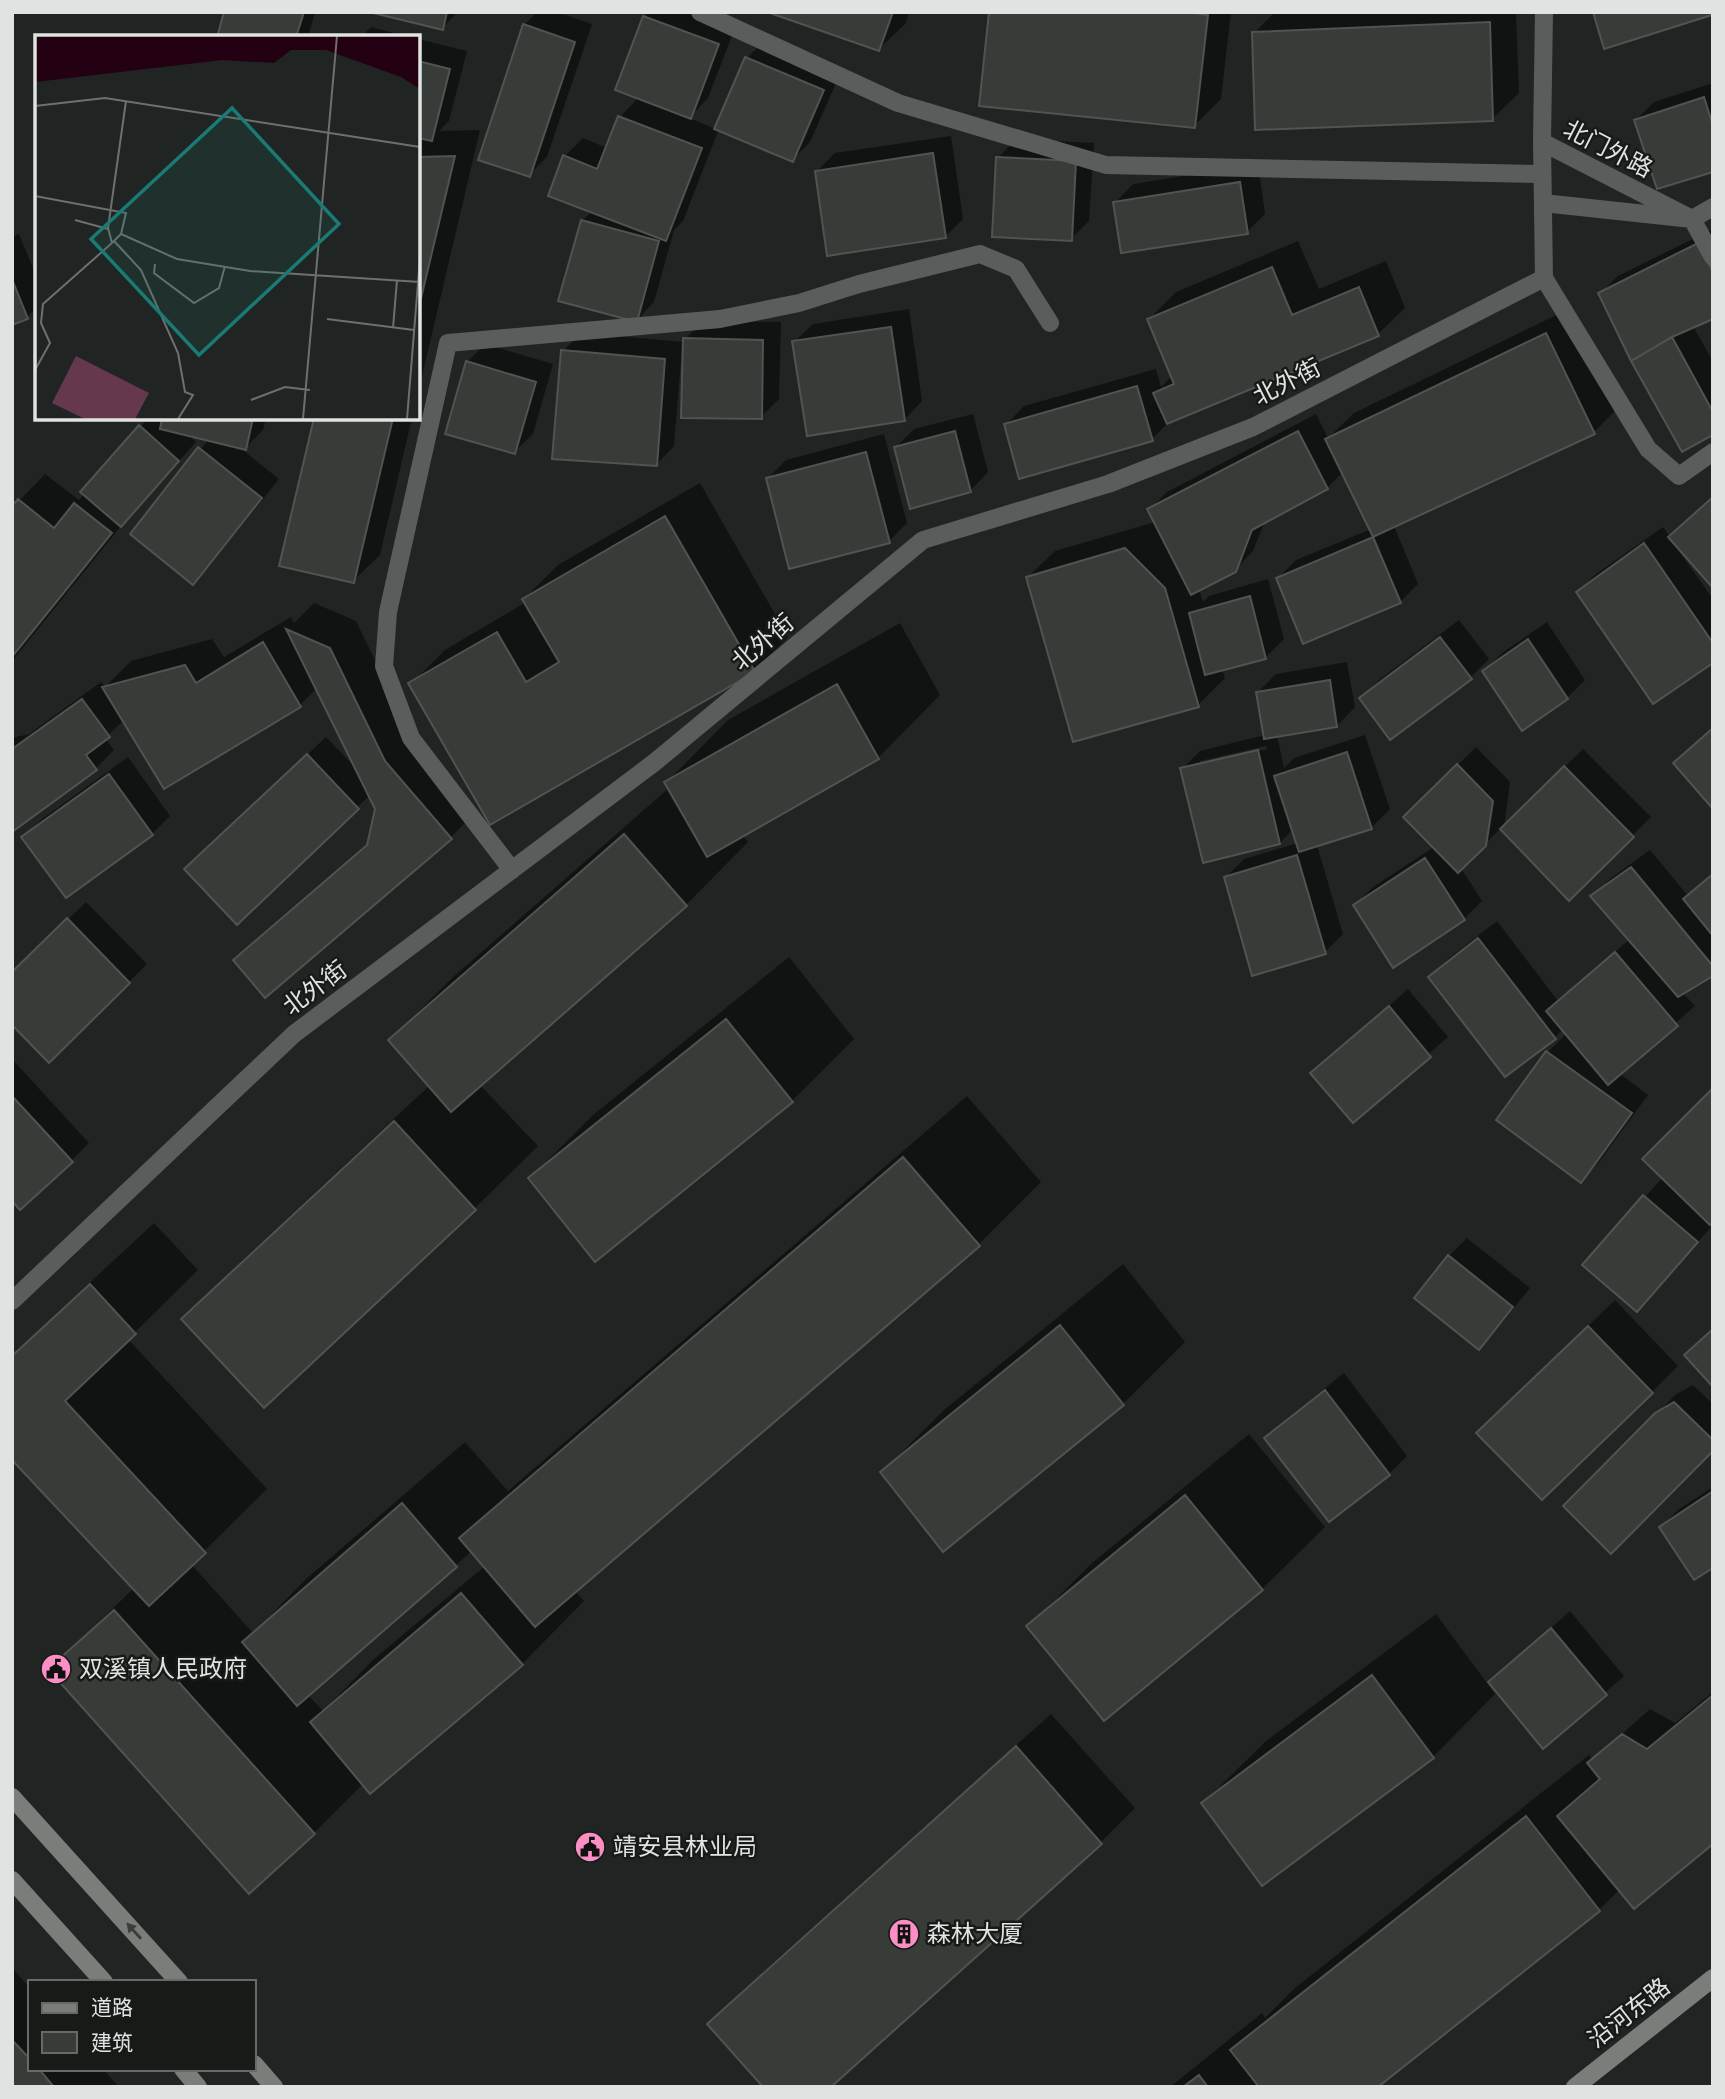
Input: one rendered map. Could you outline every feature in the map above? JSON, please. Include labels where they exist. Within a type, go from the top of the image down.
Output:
[{"type":"main road","points":[[12,1797],[177,1980]]},
{"type":"main road","points":[[12,1880],[102,1980]]},
{"type":"main road","name":"沿河东路","points":[[1575,2087],[1713,1978]]},
{"type":"main road","points":[[256,2066],[274,2087]]},
{"type":"main road","points":[[185,2071],[198,2087]]},
{"type":"street","points":[[700,12],[898,103],[1106,165],[1542,174]]},
{"type":"street","name":"北门外路","points":[[1544,12],[1542,142],[1692,219]]},
{"type":"street","points":[[1542,142],[1544,278],[1647,449],[1679,476],[1713,452]]},
{"type":"street","points":[[1544,203],[1692,219],[1713,206]]},
{"type":"street","points":[[1692,219],[1713,257]]},
{"type":"street","points":[[512,870],[411,738],[384,666],[388,612],[448,343],[720,319],[799,303],[859,284],[981,254],[1016,269],[1050,323]]},
{"type":"street","name":"北外街","points":[[12,1301],[293,1034],[655,762],[923,540],[1108,484],[1253,427],[1544,278]]},
{"type":"building","points":[[224,12],[304,12],[297,35],[218,35]]},
{"type":"building","points":[[369,12],[447,12],[443,30]]},
{"type":"building","points":[[767,12],[893,12],[879,51]]},
{"type":"building","points":[[989,12],[1186,12],[1208,15],[1195,128],[979,106]]},
{"type":"building","points":[[1593,12],[1711,12],[1712,15],[1604,49]]},
{"type":"building","points":[[643,16],[719,44],[691,119],[615,90]]},
{"type":"building","points":[[1490,22],[1493,121],[1255,130],[1252,32]]},
{"type":"building","points":[[523,24],[575,42],[530,177],[478,160]]},
{"type":"building","points":[[745,57],[824,90],[793,162],[714,129]]},
{"type":"building","points":[[420,62],[450,69],[432,141],[420,138]]},
{"type":"building","points":[[1704,97],[1713,126],[1713,172],[1657,189],[1634,120]]},
{"type":"building","points":[[618,116],[702,148],[666,241],[548,196],[563,155],[597,169]]},
{"type":"building","points":[[933,153],[946,238],[827,256],[815,171]]},
{"type":"building","points":[[455,156],[420,303],[420,157]]},
{"type":"building","points":[[996,157],[1076,161],[1072,241],[992,237]]},
{"type":"building","points":[[1240,182],[1248,234],[1121,253],[1113,202]]},
{"type":"building","points":[[581,220],[659,241],[637,322],[558,301]]},
{"type":"building","points":[[1698,243],[1713,272],[1713,319],[1672,337],[1631,361],[1598,293]]},
{"type":"building","points":[[1272,267],[1292,315],[1359,287],[1379,336],[1167,424],[1153,393],[1174,384],[1147,319]]},
{"type":"building","points":[[12,279],[28,319],[12,325]]},
{"type":"building","points":[[891,327],[905,421],[807,436],[792,341]]},
{"type":"building","points":[[1546,333],[1595,434],[1373,537],[1325,439]]},
{"type":"building","points":[[1672,337],[1713,412],[1713,435],[1682,452],[1631,361]]},
{"type":"building","points":[[683,338],[763,340],[762,419],[681,418]]},
{"type":"building","points":[[561,350],[665,359],[657,466],[552,459]]},
{"type":"building","points":[[466,361],[536,382],[515,454],[445,434]]},
{"type":"building","points":[[1137,386],[1153,441],[1019,479],[1004,424]]},
{"type":"building","points":[[162,420],[253,420],[246,450],[160,429]]},
{"type":"building","points":[[314,420],[393,420],[354,583],[279,566]]},
{"type":"building","points":[[139,425],[179,461],[121,527],[80,492]]},
{"type":"building","points":[[955,431],[971,492],[910,509],[894,447]]},
{"type":"building","points":[[1298,431],[1328,489],[1252,530],[1236,572],[1191,595],[1147,509]]},
{"type":"building","points":[[198,447],[262,498],[193,585],[130,534]]},
{"type":"building","points":[[866,452],[890,543],[789,569],[766,478]]},
{"type":"building","points":[[1713,497],[1713,588],[1668,537]]},
{"type":"building","points":[[18,499],[54,528],[74,503],[112,533],[12,657],[12,506]]},
{"type":"building","points":[[665,516],[755,672],[490,825],[408,683],[497,632],[526,682],[559,662],[522,599]]},
{"type":"building","points":[[1373,537],[1401,603],[1303,644],[1276,578]]},
{"type":"building","points":[[1644,543],[1713,643],[1713,663],[1653,704],[1576,592]]},
{"type":"building","points":[[1125,548],[1165,588],[1199,707],[1073,742],[1026,577]]},
{"type":"building","points":[[1250,596],[1266,659],[1205,675],[1189,613]]},
{"type":"building","points":[[286,629],[330,648],[385,761],[452,839],[265,998],[233,960],[367,845],[375,809]]},
{"type":"building","points":[[1440,637],[1472,679],[1390,740],[1359,698]]},
{"type":"building","points":[[1528,639],[1568,699],[1522,731],[1482,671]]},
{"type":"building","points":[[263,642],[301,707],[164,789],[102,687],[185,665],[196,683]]},
{"type":"building","points":[[1330,680],[1337,727],[1264,739],[1256,692]]},
{"type":"building","points":[[837,684],[879,759],[707,857],[664,782]]},
{"type":"building","points":[[82,699],[110,737],[86,755],[97,770],[12,832],[12,749]]},
{"type":"building","points":[[1713,728],[1713,809],[1673,763]]},
{"type":"building","points":[[1258,750],[1280,844],[1203,863],[1180,768]]},
{"type":"building","points":[[1347,752],[1372,829],[1299,852],[1274,776]]},
{"type":"building","points":[[307,754],[359,809],[237,925],[184,869]]},
{"type":"building","points":[[1457,764],[1493,801],[1486,846],[1458,873],[1403,817]]},
{"type":"building","points":[[1564,766],[1634,837],[1569,901],[1500,829]]},
{"type":"building","points":[[109,774],[153,835],[66,898],[21,837]]},
{"type":"building","points":[[624,834],[687,906],[451,1112],[388,1040]]},
{"type":"building","points":[[1297,855],[1326,954],[1252,976],[1224,877]]},
{"type":"building","points":[[1425,858],[1465,920],[1393,968],[1353,905]]},
{"type":"building","points":[[1631,867],[1713,966],[1713,976],[1678,997],[1590,896]]},
{"type":"building","points":[[1713,874],[1713,936],[1683,899]]},
{"type":"building","points":[[67,918],[130,983],[49,1063],[12,1025],[12,972]]},
{"type":"building","points":[[1478,938],[1556,1039],[1505,1077],[1428,977]]},
{"type":"building","points":[[1615,952],[1678,1026],[1608,1085],[1546,1011]]},
{"type":"building","points":[[1389,1006],[1431,1057],[1353,1123],[1310,1073]]},
{"type":"building","points":[[726,1019],[793,1102],[595,1262],[528,1178]]},
{"type":"building","points":[[1546,1051],[1632,1113],[1581,1183],[1496,1120]]},
{"type":"building","points":[[1713,1088],[1713,1222],[1710,1225],[1642,1159]]},
{"type":"building","points":[[12,1096],[73,1162],[20,1210],[12,1201]]},
{"type":"building","points":[[394,1121],[476,1210],[264,1408],[181,1319]]},
{"type":"building","points":[[903,1157],[980,1246],[535,1627],[459,1538]]},
{"type":"building","points":[[1643,1195],[1698,1242],[1637,1312],[1582,1265]]},
{"type":"building","points":[[1448,1255],[1513,1307],[1479,1350],[1414,1298]]},
{"type":"building","points":[[90,1284],[136,1334],[65,1401],[206,1553],[149,1606],[12,1460],[12,1356]]},
{"type":"building","points":[[1060,1325],[1124,1405],[943,1552],[880,1472]]},
{"type":"building","points":[[1588,1326],[1653,1393],[1542,1500],[1476,1433]]},
{"type":"building","points":[[1713,1329],[1713,1387],[1684,1355]]},
{"type":"building","points":[[1325,1390],[1390,1475],[1329,1522],[1264,1438]]},
{"type":"building","points":[[1674,1402],[1713,1440],[1713,1451],[1611,1554],[1563,1506],[1655,1413]]},
{"type":"building","points":[[1713,1491],[1713,1568],[1694,1580],[1659,1527]]},
{"type":"building","points":[[1185,1495],[1263,1590],[1104,1721],[1026,1626]]},
{"type":"building","points":[[402,1503],[457,1567],[297,1706],[242,1642]]},
{"type":"building","points":[[461,1593],[523,1665],[370,1794],[310,1722]]},
{"type":"building","points":[[114,1610],[315,1834],[249,1894],[48,1669]]},
{"type":"building","points":[[1551,1628],[1607,1695],[1543,1749],[1488,1682]]},
{"type":"building","points":[[1372,1675],[1434,1758],[1262,1886],[1201,1803]]},
{"type":"building","points":[[1713,1695],[1713,1844],[1634,1909],[1557,1816],[1600,1779],[1587,1763],[1622,1734],[1647,1749]]},
{"type":"building","name":"森林大厦","points":[[1016,1746],[1102,1844],[831,2087],[763,2087],[707,2024]]},
{"type":"building","points":[[1526,1816],[1600,1911],[1378,2087],[1259,2087],[1230,2050]]},
{"type":"building","points":[[12,2040],[28,2057],[28,2071],[41,2071],[54,2087],[12,2087]]},
{"type":"building","points":[[1199,2075],[1208,2087],[1183,2087]]},
{"type":"place","name":"双溪镇人民政府","points":[[56,1669]]},
{"type":"place","name":"靖安县林业局","points":[[590,1847]]},
{"type":"place","name":"森林大厦","points":[[904,1934]]}]
